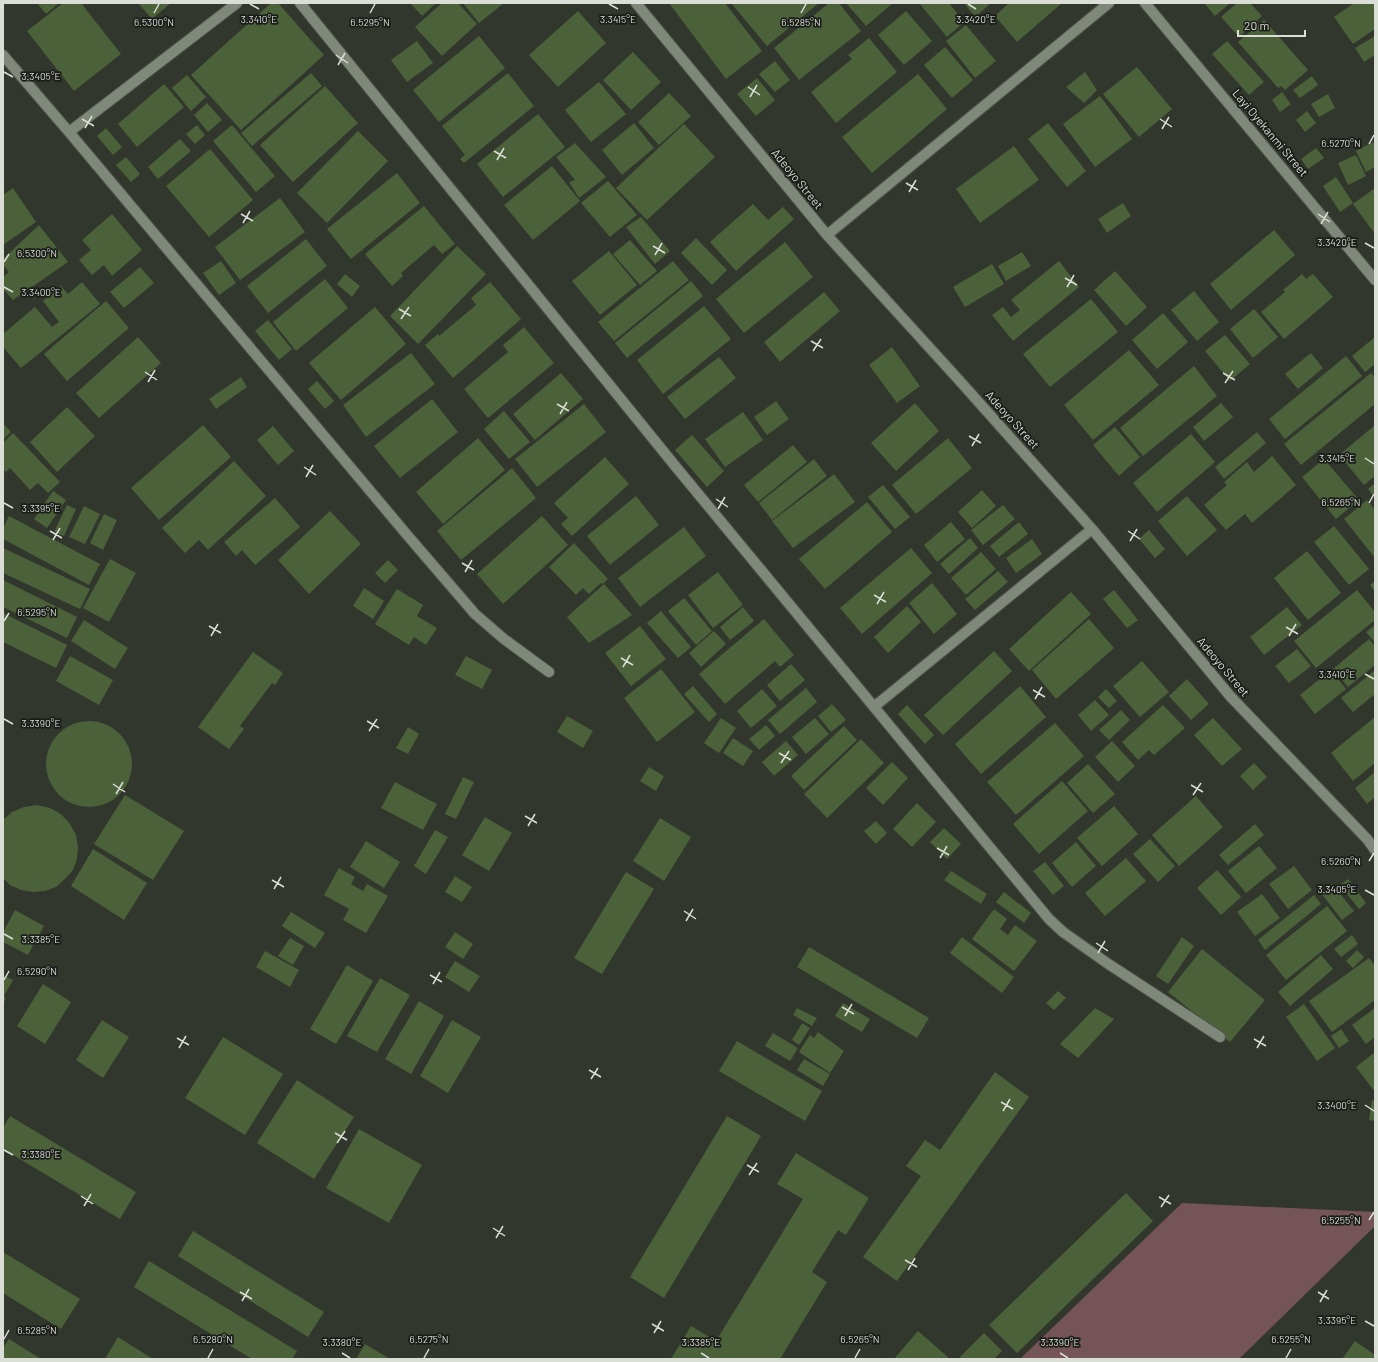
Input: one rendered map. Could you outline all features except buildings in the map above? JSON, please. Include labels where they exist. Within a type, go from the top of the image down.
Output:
[{"type":"street","points":[[69,132],[237,3]]},
{"type":"street","points":[[300,3],[676,467],[1049,919],[1063,932],[1107,963],[1220,1037]]},
{"type":"street","name":"Adeoyo Street","points":[[636,3],[826,235],[953,373],[1092,529],[1230,696],[1367,839],[1375,850]]},
{"type":"street","points":[[826,235],[1109,3]]},
{"type":"street","name":"Layi Oyekanmi Street","points":[[1145,3],[1375,280]]},
{"type":"street","points":[[3,55],[398,524],[476,614],[504,639],[549,672]]},
{"type":"street","points":[[874,706],[1092,529]]},
{"type":"shaded area","points":[[1182,1203],[1375,1212],[1375,1226],[1239,1359],[1020,1359]]}]
